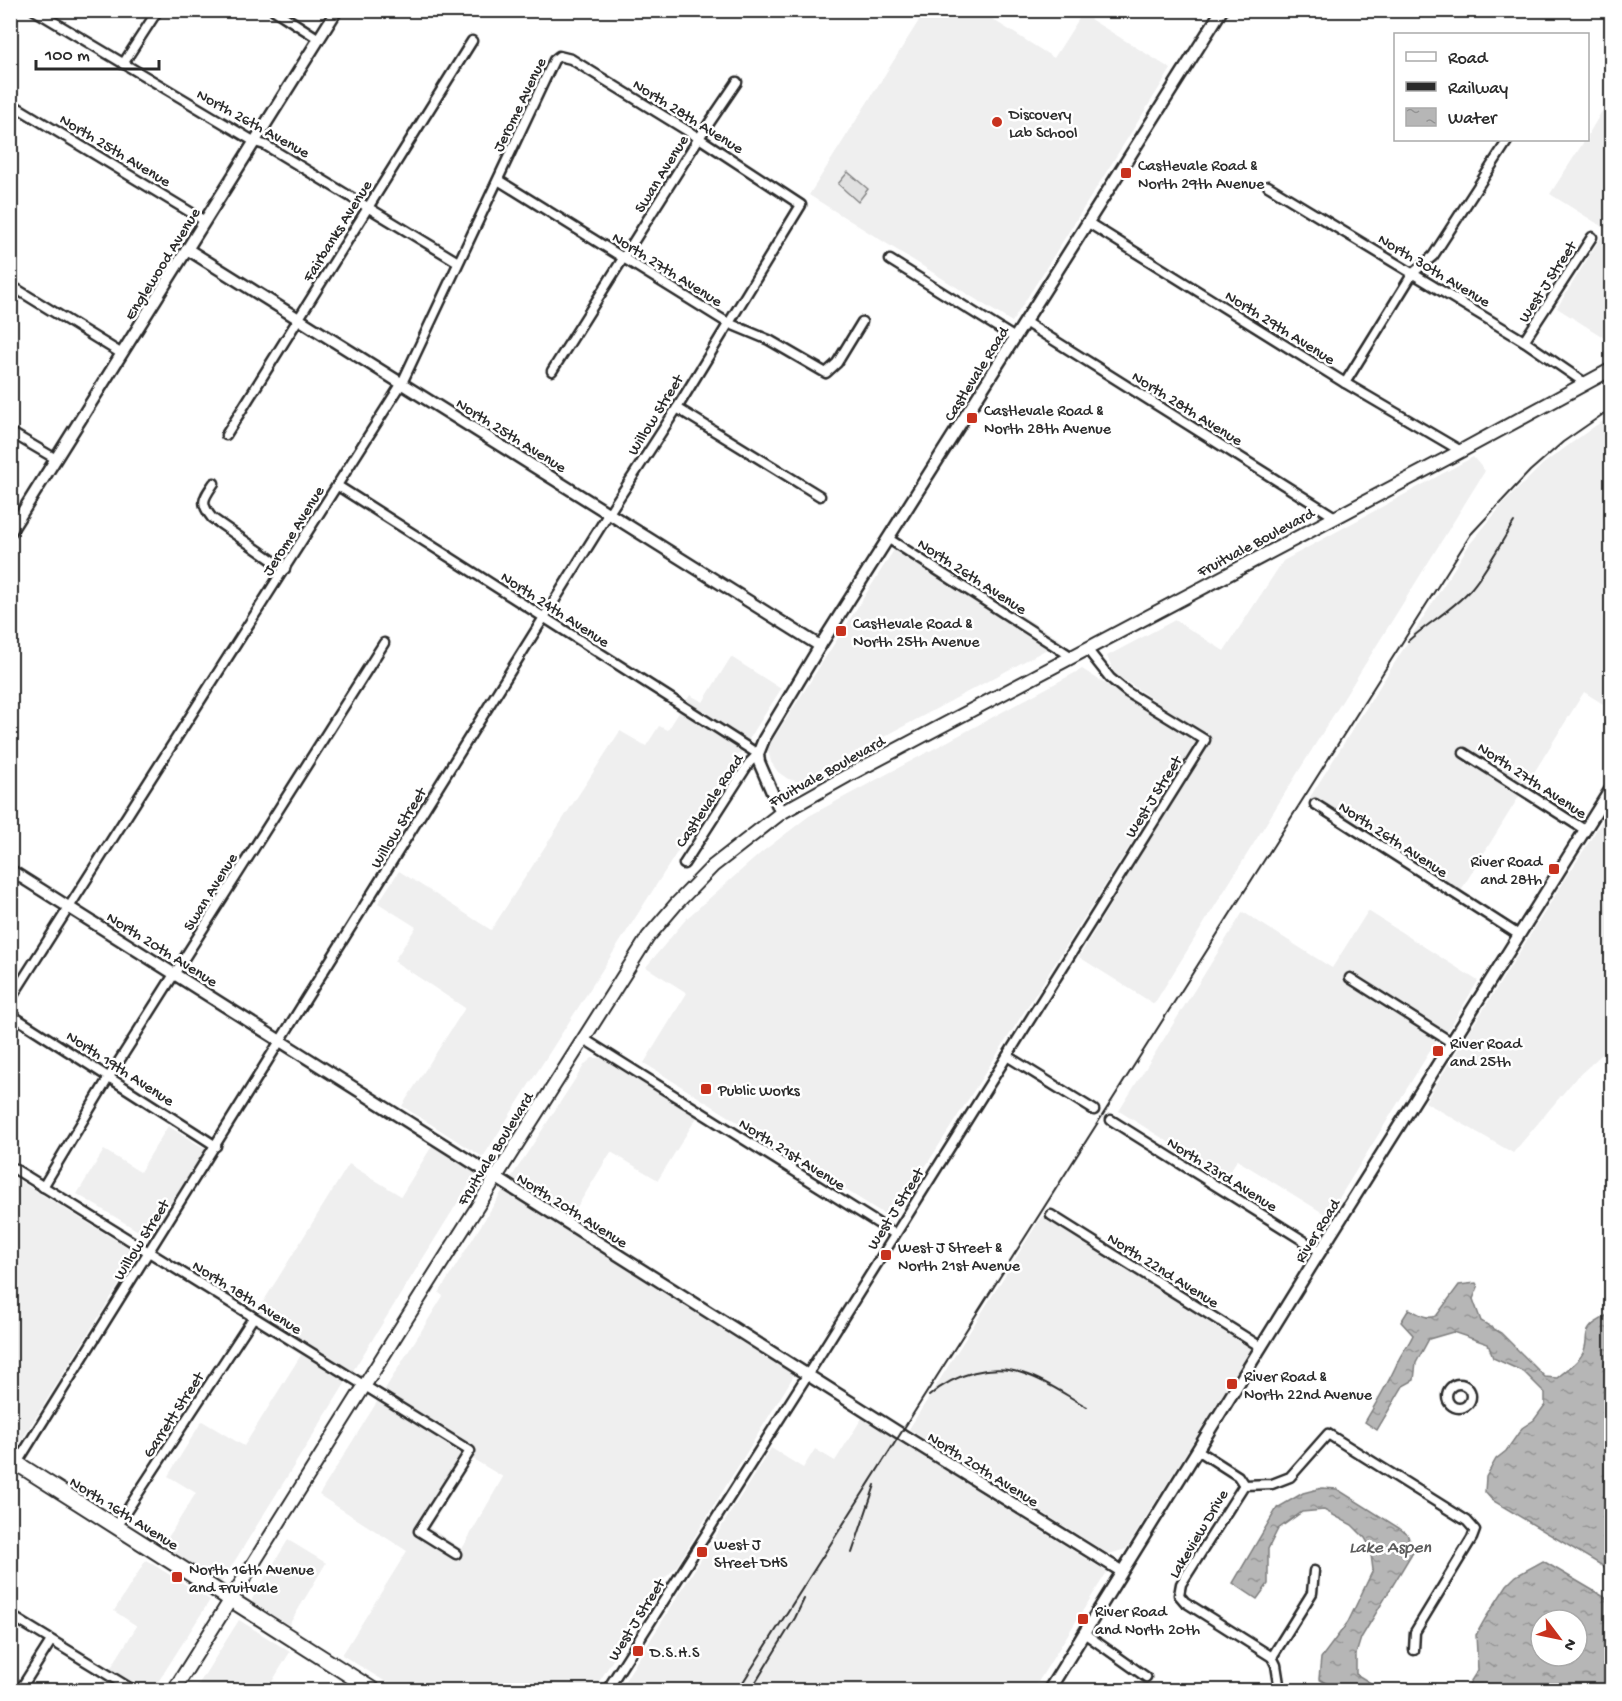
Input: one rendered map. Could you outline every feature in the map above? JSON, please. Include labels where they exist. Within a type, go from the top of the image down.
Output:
[{"type":"main road","name":"Fruitvale Boulevard","points":[[174,1690],[648,937],[713,866],[781,813],[1611,369]]},
{"type":"main road","name":"North 16th Avenue","points":[[14,1461],[373,1690]]},
{"type":"street","name":"North 26th Avenue","points":[[34,10],[255,142],[266,145],[369,206],[458,262]]},
{"type":"street","points":[[123,64],[158,10]]},
{"type":"street","points":[[274,10],[319,39]]},
{"type":"street","name":"Englewood Avenue","points":[[10,532],[337,10]]},
{"type":"street","name":"Castlevale Road","points":[[684,864],[749,763],[758,754],[764,739],[820,646],[1222,10]]},
{"type":"street","name":"Fairbanks Avenue","points":[[226,435],[472,41]]},
{"type":"street","name":"North 28th Avenue","points":[[559,56],[571,59],[699,138],[801,205]]},
{"type":"street","name":"Jerome Avenue","points":[[10,1000],[402,383],[550,67],[559,56]]},
{"type":"street","name":"Swan Avenue","points":[[552,371],[699,138],[737,82]]},
{"type":"street","name":"North 25th Avenue","points":[[10,103],[205,221]]},
{"type":"street","points":[[1345,383],[1413,273],[1433,256],[1507,141]]},
{"type":"street","name":"North 27th Avenue","points":[[498,180],[728,323],[769,340],[826,373],[837,363],[862,322]]},
{"type":"street","name":"North 30th Avenue","points":[[1268,186],[1524,341],[1585,383]]},
{"type":"street","name":"Willow Street","points":[[14,1461],[150,1252],[609,513],[677,408],[801,205]]},
{"type":"street","name":"North 29th Avenue","points":[[1087,222],[1345,383],[1461,451]]},
{"type":"street","name":"West J Street","points":[[1524,341],[1592,237]]},
{"type":"street","name":"North 25th Avenue","points":[[187,249],[820,646]]},
{"type":"street","points":[[890,260],[1015,338]]},
{"type":"street","points":[[10,285],[122,354]]},
{"type":"street","name":"North 28th Avenue","points":[[1024,322],[1335,517]]},
{"type":"street","points":[[677,408],[820,496]]},
{"type":"street","points":[[10,432],[56,459]]},
{"type":"street","points":[[214,483],[204,498],[204,508],[212,518],[285,569]]},
{"type":"street","name":"North 24th Avenue","points":[[338,486],[758,754]]},
{"type":"street","name":"North 26th Avenue","points":[[889,539],[1072,657]]},
{"type":"street","name":"Swan Avenue","points":[[43,1187],[109,1077],[384,643]]},
{"type":"street","name":"West J Street","points":[[607,1690],[1205,740],[1127,692],[1110,678],[1088,649]]},
{"type":"street","name":"North 27th Avenue","points":[[1464,753],[1585,830]]},
{"type":"street","name":"Castlevale Road","points":[[758,754],[759,762],[781,813]]},
{"type":"street","name":"River Road","points":[[1049,1690],[1320,1251],[1611,787]]},
{"type":"street","name":"North 26th Avenue","points":[[1315,804],[1519,935]]},
{"type":"street","name":"North 20th Avenue","points":[[10,870],[1121,1571]]},
{"type":"street","points":[[1350,978],[1451,1042]]},
{"type":"street","name":"North 19th Avenue","points":[[10,1014],[216,1146]]},
{"type":"street","name":"North 21st Avenue","points":[[584,1039],[895,1234]]},
{"type":"street","points":[[1007,1056],[1094,1110]]},
{"type":"street","name":"North 23rd Avenue","points":[[1111,1120],[1320,1251]]},
{"type":"street","name":"North 18th Avenue","points":[[10,1166],[470,1451],[419,1532],[456,1554]]},
{"type":"street","name":"North 22nd Avenue","points":[[1051,1215],[1261,1347]]},
{"type":"street","name":"Garrett Street","points":[[116,1527],[253,1318]]},
{"type":"street","name":"Lakeview Drive","points":[[1272,1657],[1185,1602],[1179,1594],[1181,1584],[1244,1485],[1272,1484],[1290,1477],[1328,1434],[1467,1521],[1475,1530],[1415,1632],[1414,1650]]},
{"type":"street","points":[[1198,1451],[1238,1476],[1244,1485]]},
{"type":"street","points":[[1280,1690],[1276,1665],[1272,1657],[1312,1593],[1314,1571]]},
{"type":"street","points":[[10,1615],[134,1690]]},
{"type":"street","points":[[1084,1633],[1146,1677]]},
{"type":"street","points":[[20,1690],[51,1641]]},
{"type":"shaded area","name":"Discovery Lab School","points":[[925,11],[979,11],[1054,58],[1082,14],[1171,69],[1012,322],[809,195]]},
{"type":"shaded area","points":[[1602,111],[1612,117],[1611,342],[1557,308],[1606,229],[1550,194],[1584,141],[1589,141],[1589,133]]},
{"type":"shaded area","points":[[1611,417],[1611,709],[1584,692],[1461,890],[1310,797],[1469,545],[1504,503],[1543,464]]},
{"type":"shaded area","points":[[1473,457],[1485,471],[1154,1004],[1079,957],[1211,738],[1115,674],[1107,656],[1175,620],[1224,651],[1283,561]]},
{"type":"shaded area","points":[[901,539],[1062,641],[800,782],[788,779],[778,772],[771,762],[768,750],[771,743]]},
{"type":"shaded area","points":[[731,657],[781,689],[483,1157],[402,1106],[465,1008],[394,961],[416,927],[378,903],[399,871],[491,930],[620,731],[646,746],[659,726],[668,730],[690,695],[703,702]]},
{"type":"shaded area","points":[[1082,669],[1196,742],[892,1219],[644,1063],[687,993],[646,967],[687,918],[762,852],[809,816]]},
{"type":"shaded area","points":[[1611,807],[1611,1046],[1576,1078],[1513,1153],[1425,1102]]},
{"type":"shaded area","points":[[1368,911],[1478,981],[1448,1030],[1440,1035],[1328,1216],[1237,1160],[1226,1178],[1119,1111],[1243,912],[1332,968]]},
{"type":"shaded area","points":[[592,1058],[602,1058],[697,1117],[658,1180],[611,1152],[572,1215],[511,1178],[585,1064]]},
{"type":"shaded area","points":[[168,1126],[205,1149],[150,1238],[77,1194],[104,1150],[140,1172]]},
{"type":"shaded area","points":[[432,1146],[476,1173],[221,1583],[162,1547],[196,1493],[168,1476],[202,1421],[244,1446],[301,1355],[250,1323],[349,1164],[401,1196]]},
{"type":"shaded area","points":[[10,1175],[138,1254],[16,1449],[10,1445]]},
{"type":"shaded area","points":[[503,1190],[790,1370],[793,1377],[676,1567],[662,1581],[594,1690],[399,1690],[342,1655],[407,1551],[319,1495],[443,1296],[439,1293]],"holes":[[[473,1459],[503,1477],[462,1549],[430,1528]]]},
{"type":"shaded area","points":[[1042,1216],[1252,1347],[1126,1549],[1109,1554],[909,1429]]},
{"type":"shaded area","points":[[862,1418],[1107,1572],[1033,1690],[619,1690],[771,1448],[803,1468],[815,1449],[835,1461]]},
{"type":"shaded area","points":[[288,1540],[326,1563],[289,1625],[253,1603],[252,1599]]},
{"type":"shaded area","points":[[146,1560],[210,1600],[153,1690],[115,1690],[102,1682],[137,1626],[114,1611]]},
{"type":"shaded area","points":[[239,1620],[290,1652],[267,1690],[195,1690]]},
{"type":"green space","points":[[848,172],[868,189],[858,202],[838,184]]},
{"type":"water","points":[[1476,1283],[1478,1287],[1473,1299],[1481,1321],[1501,1333],[1545,1377],[1557,1378],[1574,1364],[1584,1352],[1587,1333],[1591,1326],[1607,1315],[1611,1316],[1611,1571],[1492,1500],[1485,1492],[1486,1477],[1496,1459],[1506,1451],[1522,1428],[1534,1420],[1545,1405],[1545,1393],[1524,1372],[1493,1358],[1488,1344],[1453,1332],[1429,1339],[1416,1363],[1414,1380],[1403,1386],[1377,1430],[1365,1422],[1413,1335],[1401,1322],[1409,1309],[1423,1316],[1434,1317],[1459,1285]]},
{"type":"water","name":"Lake Aspen","points":[[1322,1488],[1337,1489],[1399,1528],[1407,1534],[1414,1550],[1361,1638],[1356,1654],[1356,1674],[1382,1690],[1337,1690],[1319,1679],[1321,1658],[1348,1622],[1373,1570],[1370,1547],[1365,1538],[1352,1525],[1324,1510],[1302,1512],[1278,1529],[1268,1549],[1268,1584],[1257,1599],[1233,1583],[1277,1508],[1303,1493]]},
{"type":"water","points":[[1543,1561],[1611,1601],[1611,1690],[1465,1690],[1478,1670],[1476,1635],[1507,1585],[1516,1576]]},
{"type":"railway","points":[[738,1690],[1471,534],[1530,471],[1563,442],[1612,408]]},
{"type":"railway","points":[[1408,641],[1456,604],[1470,590],[1488,566],[1514,522]]},
{"type":"railway","points":[[929,1396],[962,1376],[1000,1369],[1033,1377],[1087,1407]]},
{"type":"railway","points":[[852,1553],[875,1485]]},
{"type":"railway","points":[[751,1690],[804,1599]]},
{"type":"place","name":"Discovery Lab School","points":[[997,122]]},
{"type":"place","name":"Castlevale Road & North 29th Avenue","points":[[1126,173]]},
{"type":"place","name":"Castlevale Road & North 28th Avenue","points":[[972,418]]},
{"type":"place","name":"Castlevale Road & North 25th Avenue","points":[[841,631]]},
{"type":"place","name":"River Road and 28th","points":[[1554,869]]},
{"type":"place","name":"River Road and 25th","points":[[1438,1051]]},
{"type":"place","name":"Public Works","points":[[706,1089]]},
{"type":"place","name":"West J Street & North 21st Avenue","points":[[886,1255]]},
{"type":"place","name":"River Road & North 22nd Avenue","points":[[1232,1384]]},
{"type":"place","name":"West J Street DHS","points":[[702,1552]]},
{"type":"place","name":"North 16th Avenue and Fruitvale","points":[[177,1577]]},
{"type":"place","name":"River Road and North 20th","points":[[1083,1619]]},
{"type":"place","name":"D.S.H.S","points":[[638,1651]]}]
